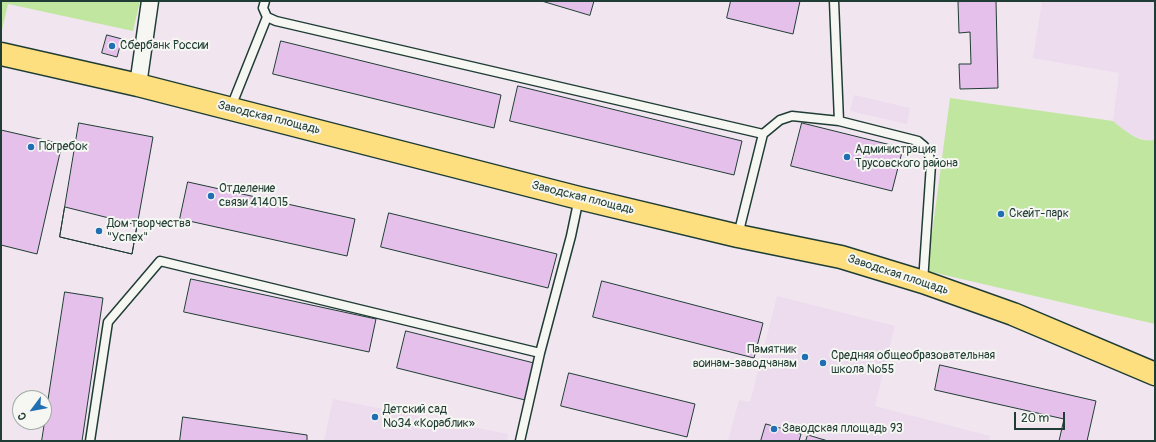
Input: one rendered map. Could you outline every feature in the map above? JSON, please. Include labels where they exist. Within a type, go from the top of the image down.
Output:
[{"type":"main road","name":"Заводская площадь","points":[[1,54],[138,85],[579,198],[738,236],[841,257],[923,282],[1020,317],[1155,374]]},
{"type":"street","points":[[138,85],[150,1]]},
{"type":"lane","points":[[265,1],[263,8],[267,17],[276,21],[763,134]]},
{"type":"lane","points":[[834,1],[839,121]]},
{"type":"lane","points":[[230,108],[267,17]]},
{"type":"lane","points":[[738,236],[763,134],[780,120],[792,116],[839,121],[918,141],[924,146],[929,155],[931,164],[923,282]]},
{"type":"lane","points":[[520,441],[540,353],[571,236],[579,198]]},
{"type":"lane","points":[[90,441],[108,322],[160,261],[540,353]]},
{"type":"shaded area","points":[[1042,1],[1155,1],[1155,140],[1151,141],[1129,135],[1113,121],[1119,73],[1033,58]]},
{"type":"shaded area","points":[[854,95],[910,108],[907,124],[850,111]]},
{"type":"shaded area","name":"Средняя общеобразовательная школа №55","points":[[777,296],[895,326],[875,406],[990,436],[989,441],[728,441],[739,400],[750,402]]},
{"type":"shaded area","name":"Детский сад №34 «Кораблик»","points":[[333,399],[508,434],[507,441],[324,441]]},
{"type":"green space","points":[[1,1],[140,1],[133,31],[8,4],[1,34]]},
{"type":"green space","points":[[950,98],[1113,121],[1137,138],[1143,140],[1155,140],[1155,324],[927,271]]},
{"type":"building","points":[[542,1],[594,1],[590,15]]},
{"type":"building","points":[[731,1],[800,1],[793,34],[727,18]]},
{"type":"building","points":[[996,1],[998,88],[960,89],[959,64],[971,64],[970,32],[959,33],[958,2]]},
{"type":"building","name":"Сбербанк России","points":[[107,35],[122,39],[117,57],[102,53]]},
{"type":"building","points":[[281,41],[501,95],[494,128],[273,74]]},
{"type":"building","points":[[518,86],[742,141],[734,175],[510,121]]},
{"type":"building","points":[[79,123],[153,137],[132,254],[60,237]]},
{"type":"building","name":"Администрация Трусовского района","points":[[802,123],[903,148],[892,191],[791,166]]},
{"type":"building","points":[[1,130],[62,144],[37,254],[1,245]]},
{"type":"building","points":[[188,182],[355,219],[347,256],[180,219]]},
{"type":"building","name":"Дом творчества \"Успех\"","points":[[65,207],[137,225],[132,254],[60,237]]},
{"type":"building","points":[[389,213],[557,254],[548,288],[381,247]]},
{"type":"building","points":[[191,279],[376,319],[369,352],[184,312]]},
{"type":"building","points":[[602,281],[763,323],[754,358],[593,317]]},
{"type":"building","points":[[65,292],[103,298],[82,441],[42,441],[44,430],[52,430],[52,390],[50,390]]},
{"type":"building","points":[[406,331],[534,363],[525,400],[397,368]]},
{"type":"building","points":[[940,365],[1096,401],[1087,441],[1059,441],[1064,419],[935,390]]},
{"type":"building","points":[[569,373],[695,404],[687,437],[561,406]]},
{"type":"building","points":[[183,417],[307,435],[307,441],[180,441]]},
{"type":"building","name":"Заводская площадь 93","points":[[766,424],[801,434],[799,441],[761,441]]},
{"type":"building","name":"Заводская площадь 93","points":[[808,435],[828,441],[806,441]]},
{"type":"place","name":"Сбербанк России","points":[[112,46]]},
{"type":"place","name":"Погребок","points":[[31,147]]},
{"type":"place","name":"Администрация Трусовского района","points":[[847,157]]},
{"type":"place","name":"Отделение связи 414015","points":[[211,196]]},
{"type":"place","name":"Скейт-парк","points":[[1001,214]]},
{"type":"place","name":"Дом творчества \"Успех\"","points":[[99,231]]},
{"type":"place","name":"Памятник воинам-заводчанам","points":[[805,357]]},
{"type":"place","name":"Средняя общеобразовательная школа №55","points":[[823,363]]},
{"type":"place","name":"Детский сад №34 «Кораблик»","points":[[375,417]]},
{"type":"place","name":"Заводская площадь 93","points":[[774,429]]}]
